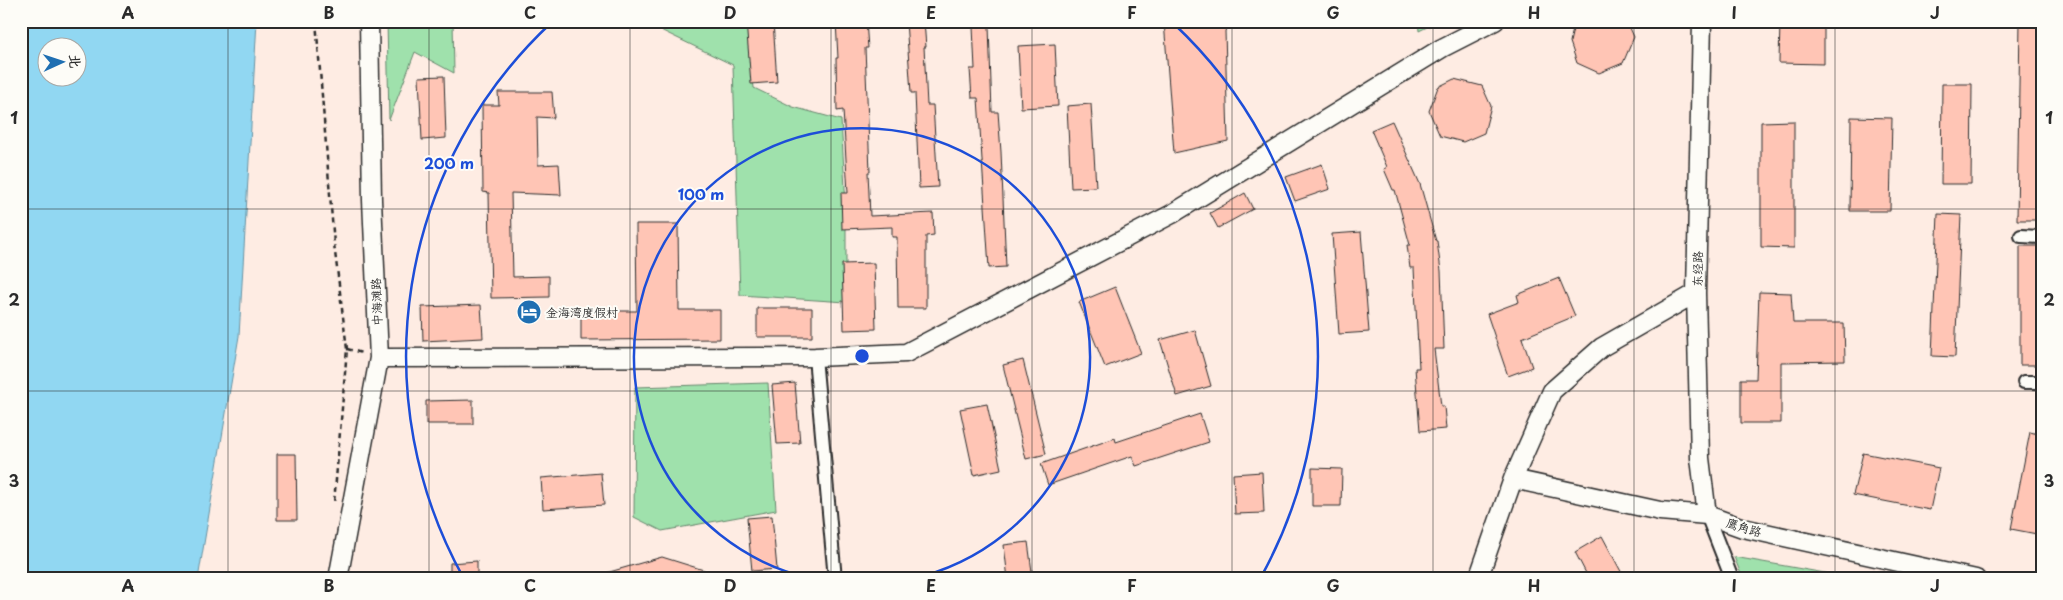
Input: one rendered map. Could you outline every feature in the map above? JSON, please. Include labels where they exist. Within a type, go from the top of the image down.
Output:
[{"type":"main road","name":"中海滩路","points":[[338,579],[379,358],[372,200],[369,21]]},
{"type":"main road","points":[[379,358],[815,357],[906,353],[1172,214],[1442,48],[1495,21]]},
{"type":"main road","name":"东经路","points":[[1702,21],[1696,293],[1700,458],[1708,516]]},
{"type":"main road","points":[[1478,579],[1513,479],[1552,391],[1602,346],[1696,293]]},
{"type":"main road","name":"鹰角路","points":[[1513,479],[1660,511],[1708,516],[1743,528],[1976,579]]},
{"type":"street","points":[[2021,236],[2042,237]]},
{"type":"street","points":[[815,357],[835,579]]},
{"type":"street","points":[[2024,382],[2042,382]]},
{"type":"street","points":[[1708,516],[1732,579]]},
{"type":"path","points":[[316,21],[334,244],[347,349],[334,506]]},
{"type":"green space","points":[[387,21],[453,21],[454,73],[415,52],[389,120]]},
{"type":"green space","points":[[642,21],[747,21],[754,88],[793,107],[841,120],[846,205],[846,302],[740,295],[733,65]]},
{"type":"green space","points":[[1418,21],[1439,21],[1419,31]]},
{"type":"green space","points":[[768,383],[776,510],[662,531],[634,517],[635,387]]},
{"type":"green space","points":[[1734,557],[1859,579],[1743,579]]},
{"type":"water","points":[[21,21],[257,21],[239,336],[198,579],[21,579]]},
{"type":"building","points":[[746,21],[773,21],[777,82],[751,84]]},
{"type":"building","points":[[836,21],[866,21],[868,48],[865,48],[870,216],[933,213],[934,235],[926,236],[926,308],[898,308],[897,237],[892,237],[892,227],[842,229],[841,193],[848,193],[843,110],[837,111],[836,58],[838,58]]},
{"type":"building","points":[[906,21],[924,21],[927,105],[933,105],[938,187],[919,188],[915,93],[911,93]]},
{"type":"building","points":[[1164,21],[1233,21],[1225,31],[1228,141],[1174,153]]},
{"type":"building","points":[[1575,21],[1627,21],[1634,37],[1623,63],[1599,73],[1577,63],[1570,42]]},
{"type":"building","points":[[1780,21],[1824,21],[1824,64],[1779,63]]},
{"type":"building","points":[[2020,21],[2042,21],[2042,220],[2017,220]]},
{"type":"building","points":[[989,26],[992,112],[998,112],[1001,152],[1006,267],[989,268],[978,98],[972,98],[970,69],[975,69],[973,27]]},
{"type":"building","points":[[1055,44],[1058,106],[1021,108],[1018,46]]},
{"type":"building","points":[[444,76],[446,138],[422,140],[419,77]]},
{"type":"building","points":[[1454,79],[1482,86],[1491,106],[1484,133],[1463,142],[1440,136],[1429,111],[1438,87]]},
{"type":"building","points":[[1942,84],[1972,84],[1971,184],[1941,184]]},
{"type":"building","points":[[498,92],[552,92],[554,118],[537,117],[538,165],[559,164],[561,195],[511,193],[513,277],[549,276],[549,297],[491,298],[489,193],[483,192],[482,105],[499,105]]},
{"type":"building","points":[[1091,104],[1096,187],[1071,188],[1067,106]]},
{"type":"building","points":[[1851,117],[1892,118],[1890,211],[1850,211]]},
{"type":"building","points":[[1392,121],[1420,184],[1437,241],[1441,271],[1444,349],[1434,349],[1441,406],[1444,406],[1446,429],[1420,431],[1415,368],[1419,368],[1414,268],[1410,268],[1407,245],[1410,245],[1395,190],[1393,190],[1384,169],[1387,167],[1371,130]]},
{"type":"building","points":[[1794,121],[1794,248],[1761,247],[1761,122]]},
{"type":"building","points":[[1322,164],[1330,189],[1295,201],[1286,177]]},
{"type":"building","points":[[1245,193],[1253,209],[1218,228],[1210,213]]},
{"type":"building","points":[[1938,214],[1961,215],[1955,357],[1932,356]]},
{"type":"building","points":[[636,224],[678,224],[679,310],[720,310],[720,339],[581,340],[581,311],[637,311]]},
{"type":"building","points":[[1361,232],[1369,332],[1339,334],[1332,234]]},
{"type":"building","points":[[2020,246],[2042,246],[2042,365],[2020,365]]},
{"type":"building","points":[[874,263],[876,329],[844,330],[842,264]]},
{"type":"building","points":[[1559,278],[1575,316],[1522,338],[1532,367],[1508,376],[1487,314],[1519,302],[1517,295]]},
{"type":"building","points":[[1115,287],[1141,353],[1105,367],[1079,302]]},
{"type":"building","points":[[1759,292],[1791,293],[1793,323],[1844,323],[1845,361],[1781,362],[1781,423],[1741,423],[1741,379],[1756,379]]},
{"type":"building","points":[[481,305],[483,338],[423,341],[422,307]]},
{"type":"building","points":[[757,308],[812,308],[812,337],[757,337]]},
{"type":"building","points":[[1195,330],[1211,386],[1177,396],[1160,340]]},
{"type":"building","points":[[1023,360],[1046,454],[1026,459],[1003,365]]},
{"type":"building","points":[[795,383],[800,443],[777,444],[772,385]]},
{"type":"building","points":[[473,400],[473,424],[426,424],[426,401]]},
{"type":"building","points":[[987,404],[1001,469],[974,475],[960,409]]},
{"type":"building","points":[[1200,414],[1209,442],[1136,466],[1132,456],[1048,485],[1041,464],[1115,438],[1116,442]]},
{"type":"building","points":[[2030,432],[2042,435],[2042,535],[2011,529]]},
{"type":"building","points":[[1863,453],[1939,468],[1930,510],[1853,495]]},
{"type":"building","points":[[277,454],[296,454],[297,520],[277,520]]},
{"type":"building","points":[[1312,468],[1342,469],[1341,506],[1312,506]]},
{"type":"building","points":[[1262,472],[1264,513],[1235,514],[1233,474]]},
{"type":"building","points":[[601,473],[604,505],[543,509],[541,478]]},
{"type":"building","points":[[772,516],[777,569],[752,571],[747,518]]},
{"type":"building","points":[[1602,536],[1625,579],[1589,579],[1575,552]]},
{"type":"building","points":[[1028,542],[1033,579],[1008,579],[1004,545]]},
{"type":"building","points":[[662,557],[723,576],[723,579],[600,579],[599,575]]},
{"type":"building","points":[[477,561],[477,579],[450,579],[450,563]]},
{"type":"place","name":"金海湾度假村","points":[[529,312]]}]
